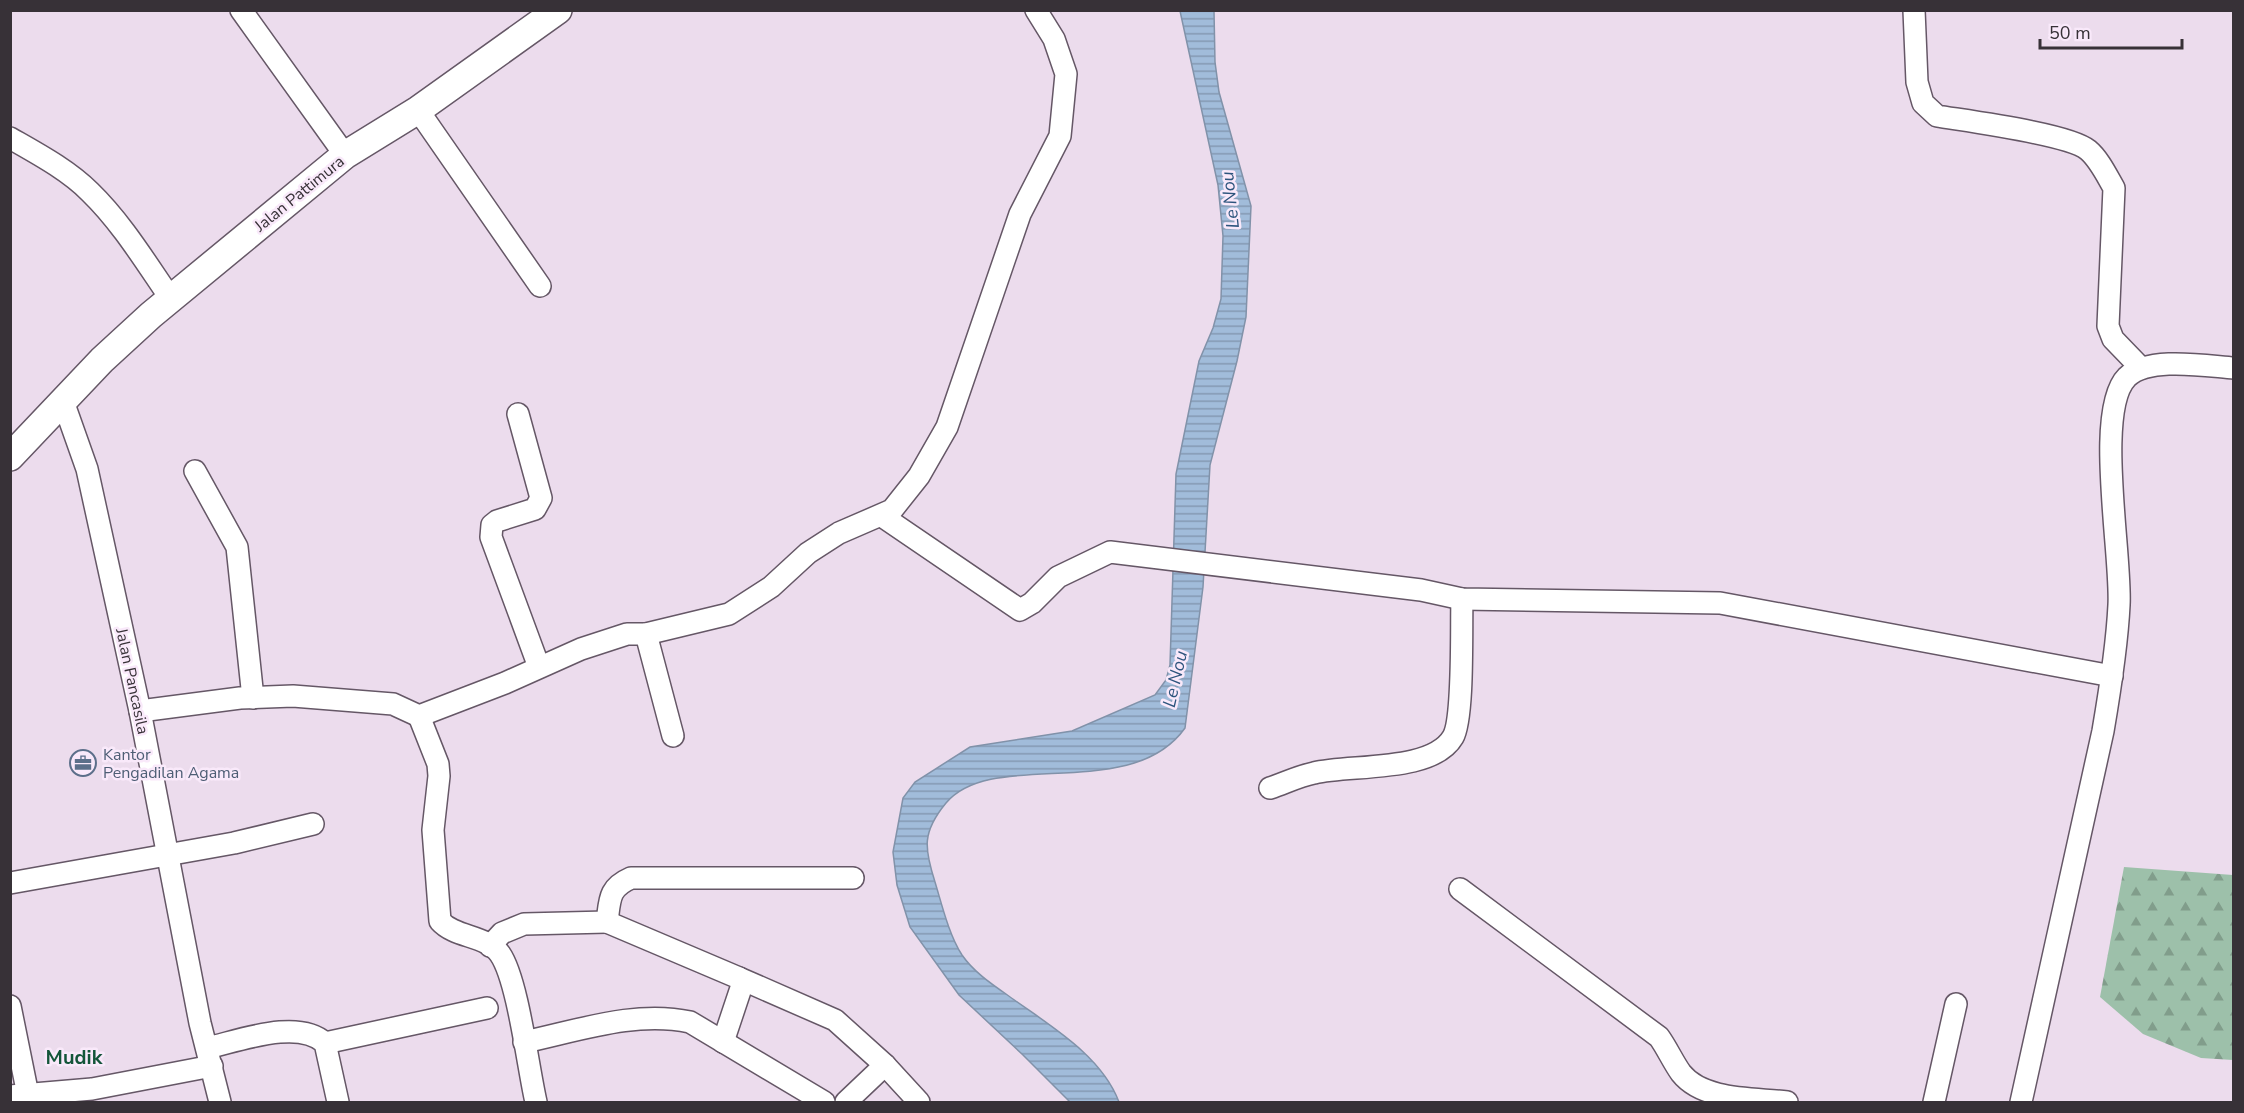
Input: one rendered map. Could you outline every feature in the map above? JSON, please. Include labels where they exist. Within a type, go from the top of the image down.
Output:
[{"type":"main road","name":"Jalan Pattimura","points":[[10,457],[64,404],[102,360],[171,299],[345,155],[418,110],[558,10]]},
{"type":"street","points":[[241,10],[345,155]]},
{"type":"street","points":[[419,716],[580,649],[627,634],[646,634],[729,614],[771,587],[808,553],[839,533],[892,510],[919,476],[947,427],[1020,214],[1060,136],[1066,74],[1054,39],[1036,10]]},
{"type":"street","points":[[1914,10],[1917,82],[1923,103],[1936,116],[2065,139],[2088,150],[2105,172],[2114,188],[2108,326],[2113,339],[2141,368]]},
{"type":"street","points":[[418,110],[540,286]]},
{"type":"street","points":[[10,138],[52,163],[91,193],[138,251],[171,299]]},
{"type":"street","points":[[2021,1102],[2103,731],[2112,676],[2120,603],[2111,455],[2113,410],[2120,387],[2128,376],[2141,368],[2170,364],[2234,368]]},
{"type":"street","name":"Jalan Pancasila","points":[[64,404],[87,469],[140,711],[220,1102]]},
{"type":"street","points":[[518,414],[542,498],[535,509],[497,521],[492,525],[491,537],[539,667]]},
{"type":"street","points":[[195,471],[237,547],[253,698]]},
{"type":"street","points":[[882,516],[1020,609],[1032,603],[1058,577],[1110,552],[1421,590],[1462,599],[1720,603],[2112,676]]},
{"type":"street","points":[[1270,788],[1314,772],[1412,761],[1436,753],[1453,737],[1458,717],[1462,599]]},
{"type":"street","points":[[646,634],[673,736]]},
{"type":"street","points":[[140,711],[253,698],[293,696],[393,704],[419,716],[438,764],[439,776],[433,830],[440,921],[447,929],[490,946],[500,954],[514,990],[536,1102]]},
{"type":"street","points":[[10,883],[168,856],[313,824]]},
{"type":"street","points":[[606,922],[611,893],[618,884],[631,878],[853,878]]},
{"type":"street","points":[[1460,889],[1659,1036],[1680,1072],[1692,1084],[1705,1091],[1787,1102]]},
{"type":"street","points":[[490,946],[502,933],[524,924],[606,922],[834,1020],[885,1065],[919,1102]]},
{"type":"street","points":[[723,1042],[742,985],[739,978]]},
{"type":"street","points":[[1934,1102],[1956,1004]]},
{"type":"street","points":[[10,1006],[19,1096],[93,1096],[291,1031],[308,1033],[325,1043],[487,1008]]},
{"type":"street","points":[[524,1042],[643,1017],[690,1022],[824,1102]]},
{"type":"street","points":[[325,1043],[338,1102]]},
{"type":"street","points":[[846,1102],[885,1065]]},
{"type":"green space","points":[[2124,867],[2233,875],[2233,1060],[2201,1058],[2143,1034],[2100,997]]},
{"type":"water","name":"Le Nou","points":[[1180,11],[1214,11],[1215,62],[1219,92],[1251,206],[1246,317],[1210,465],[1203,587],[1185,728],[1161,751],[1131,764],[1098,770],[996,778],[968,787],[946,803],[938,813],[927,841],[929,859],[943,910],[962,955],[994,986],[1071,1041],[1086,1055],[1100,1069],[1119,1102],[1070,1102],[959,995],[910,927],[897,885],[893,852],[903,798],[915,782],[970,747],[1072,731],[1155,695],[1166,680],[1170,665],[1176,474],[1199,361],[1213,328],[1221,299],[1223,236],[1218,185]]},
{"type":"place","name":"Kantor Pengadilan Agama","points":[[83,763]]},
{"type":"district","name":"Mudik","points":[[74,1057]]}]
